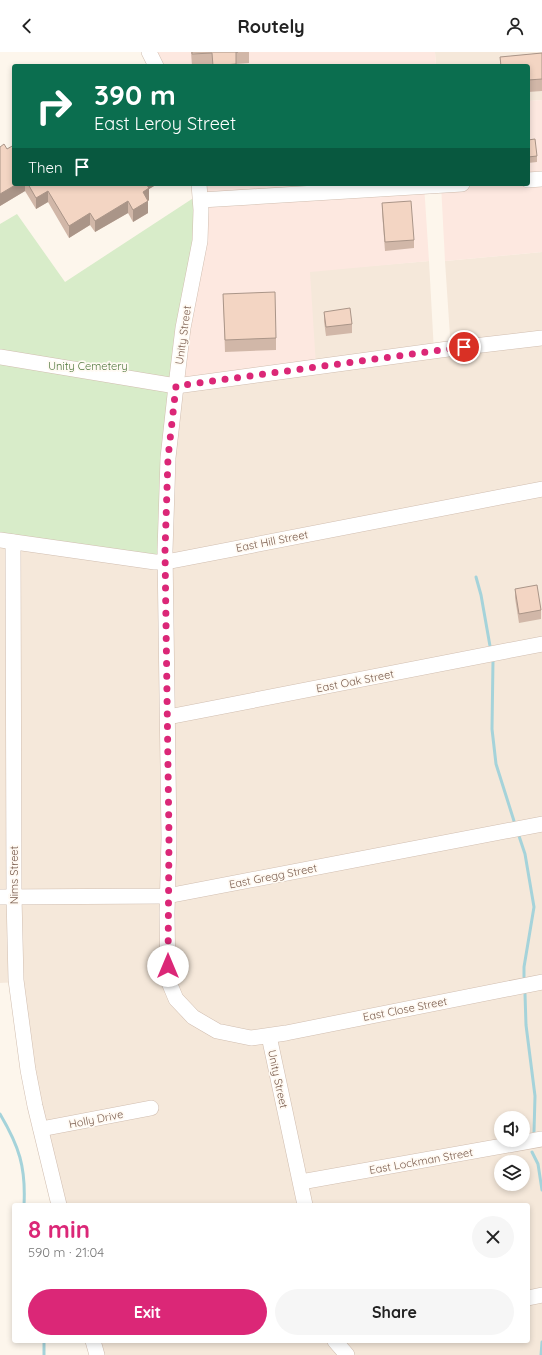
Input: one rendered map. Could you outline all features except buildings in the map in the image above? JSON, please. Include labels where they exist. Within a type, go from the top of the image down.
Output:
[{"type":"street","points":[[149,52],[155,64]]},
{"type":"street","points":[[530,180],[542,179]]},
{"type":"street","name":"Unity Street","points":[[199,186],[201,200],[200,241],[185,321],[168,458],[166,562],[169,838],[167,896],[168,980],[176,999],[193,1016],[217,1031],[251,1038],[269,1036],[305,1203]]},
{"type":"street","points":[[201,200],[429,186]]},
{"type":"street","points":[[0,357],[176,386],[448,349],[542,338]]},
{"type":"street","name":"East Hill Street","points":[[6,541],[155,562],[166,562],[542,489]]},
{"type":"street","name":"Nims Street","points":[[6,541],[7,897],[28,1070],[35,1106],[42,1129],[59,1203]]},
{"type":"street","name":"East Oak Street","points":[[168,717],[542,644]]},
{"type":"street","name":"East Gregg Street","points":[[7,897],[167,896],[542,824]]},
{"type":"street","name":"East Close Street","points":[[269,1036],[542,982]]},
{"type":"street","name":"Holly Drive","points":[[42,1129],[151,1108]]},
{"type":"street","name":"East Lockman Street","points":[[301,1182],[542,1139]]},
{"type":"street","points":[[530,1298],[542,1295]]},
{"type":"street","points":[[93,1343],[97,1355]]},
{"type":"street","points":[[337,1343],[346,1355]]},
{"type":"shaded area","points":[[147,52],[435,52],[436,64],[153,64]]},
{"type":"shaded area","points":[[435,52],[542,52],[542,100],[530,101],[530,64],[436,64]]},
{"type":"shaded area","points":[[542,100],[542,252],[445,261],[441,186],[530,186],[530,101]]},
{"type":"shaded area","points":[[197,186],[424,186],[429,261],[310,272],[316,366],[180,385]]},
{"type":"shaded area","points":[[542,252],[542,1355],[99,1355],[95,1343],[530,1343],[530,1203],[60,1203],[18,982],[0,983],[0,537],[174,385],[310,271],[429,261],[434,352],[451,351],[445,261]]},
{"type":"green space","name":"Unity Cemetery","points":[[198,195],[164,560],[0,537],[0,224],[17,214],[65,282]]},
{"type":"waterway","points":[[476,577],[481,595],[490,646]]},
{"type":"waterway","points":[[493,660],[492,729],[496,764],[514,821]]},
{"type":"waterway","points":[[519,836],[525,854],[534,907],[524,967],[524,977]]},
{"type":"waterway","points":[[525,994],[526,1025],[535,1096],[534,1132]]},
{"type":"waterway","points":[[0,1114],[12,1136],[20,1157],[24,1179],[24,1203]]},
{"type":"waterway","points":[[532,1152],[538,1164],[542,1190]]},
{"type":"waterway","points":[[541,1355],[542,1342]]},
{"type":"waterway","points":[[44,1343],[44,1355]]},
{"type":"route","points":[[168,966],[167,913],[169,838],[165,551],[168,458],[176,386],[464,347]]}]
